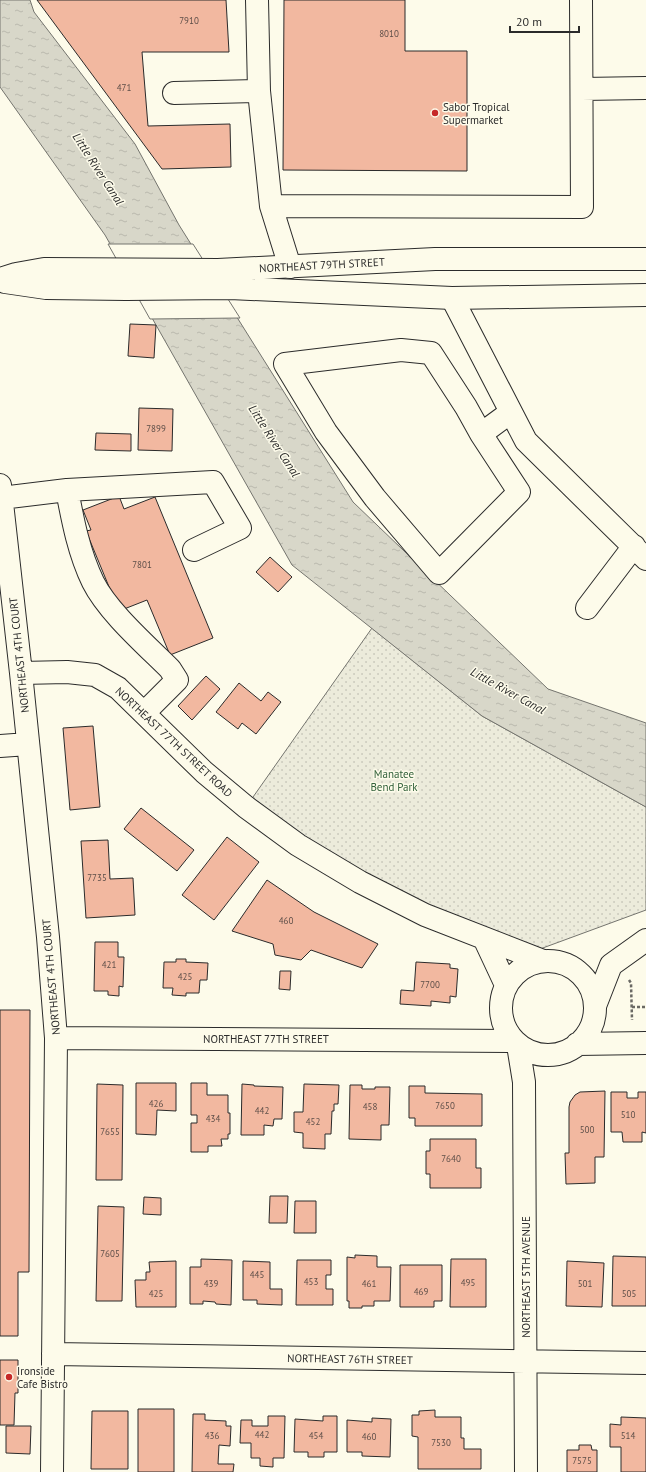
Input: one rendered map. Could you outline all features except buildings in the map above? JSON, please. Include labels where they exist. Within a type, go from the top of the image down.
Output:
[{"type":"street","points":[[257,0],[260,91],[271,206],[290,267]]},
{"type":"street","points":[[271,206],[582,207],[580,0]]},
{"type":"street","points":[[582,89],[646,88]]},
{"type":"street","points":[[174,93],[260,91]]},
{"type":"street","name":"NORTHEAST 79TH STREET","points":[[0,280],[16,274],[44,270],[218,270],[435,259],[646,259]]},
{"type":"street","name":"NORTHEAST 79TH STREET","points":[[0,280],[46,288],[230,288],[452,298],[646,295]]},
{"type":"street","points":[[452,298],[526,441],[640,552],[587,608]]},
{"type":"street","points":[[401,350],[432,353],[481,434],[520,492],[439,573],[375,498],[326,432],[285,364],[401,350]]},
{"type":"street","points":[[481,434],[511,412]]},
{"type":"street","points":[[0,491],[67,490],[213,482],[240,528],[194,550]]},
{"type":"street","points":[[67,490],[77,541],[93,582],[109,607],[170,669],[178,680],[144,713]]},
{"type":"street","name":"NORTHEAST 4TH COURT","points":[[0,491],[21,673],[48,937],[56,1038],[52,1472]]},
{"type":"street","name":"NORTHEAST 77TH STREET ROAD","points":[[21,673],[67,672],[96,676],[118,688],[204,772],[246,807],[298,845],[360,882],[425,915],[543,961]]},
{"type":"street","points":[[0,746],[28,744]]},
{"type":"street","points":[[484,938],[506,985]]},
{"type":"street","points":[[595,1010],[619,970],[646,940]]},
{"type":"street","points":[[524,1082],[557,1054],[574,1047],[586,1036],[593,1022],[595,1010],[592,990],[584,976],[570,966],[558,961],[543,961],[528,965],[516,973],[506,985],[501,999],[501,1014],[505,1028],[516,1043],[527,1050],[543,1055],[557,1054]]},
{"type":"street","points":[[570,966],[619,970]]},
{"type":"street","points":[[476,1040],[501,1007]]},
{"type":"street","points":[[595,1010],[622,1043]]},
{"type":"street","name":"NORTHEAST 77TH STREET","points":[[56,1038],[476,1040],[516,1043]]},
{"type":"street","name":"NORTHEAST 5TH AVENUE","points":[[516,1043],[524,1082],[526,1472]]},
{"type":"street","points":[[577,1044],[646,1043]]},
{"type":"street","name":"NORTHEAST 76TH STREET","points":[[53,1354],[646,1363]]},
{"type":"path","points":[[619,970],[631,983],[632,1021]]},
{"type":"path","points":[[632,1007],[646,1007]]},
{"type":"green space","name":"Manatee Bend Park","points":[[372,628],[482,716],[646,807],[646,910],[521,956],[484,938],[246,807]]},
{"type":"water","name":"Little River Canal","points":[[0,0],[30,0],[34,12],[135,144],[179,225],[353,502],[548,689],[646,723],[646,807],[482,716],[292,565],[105,235],[0,87]]},
{"type":"pier","points":[[108,244],[193,244],[240,318],[150,319]]},
{"type":"place","name":"Sabor Tropical Supermarket","points":[[435,113]]},
{"type":"place","name":"Ironside Cafe Bistro","points":[[9,1377]]}]
